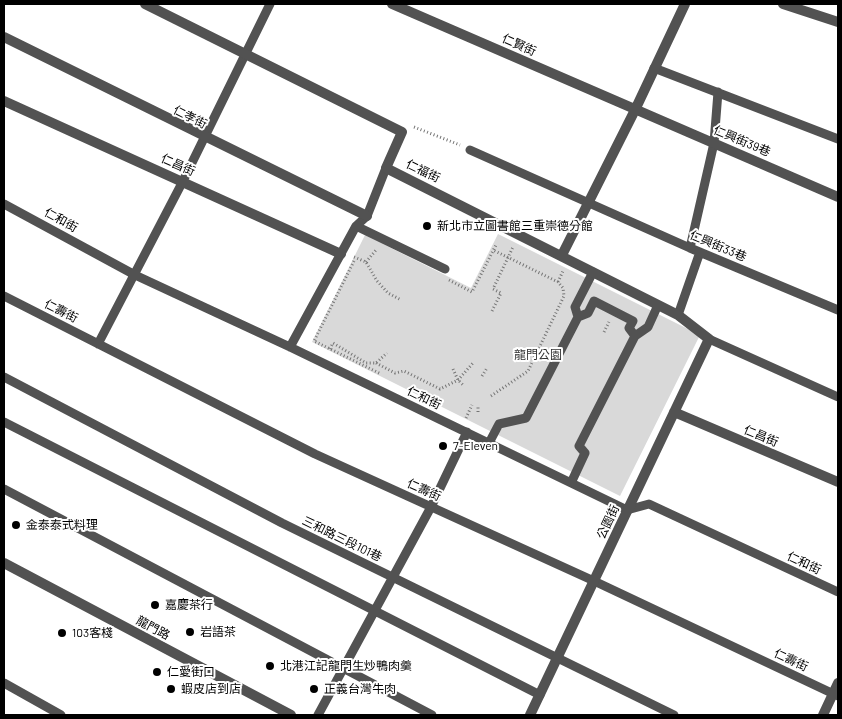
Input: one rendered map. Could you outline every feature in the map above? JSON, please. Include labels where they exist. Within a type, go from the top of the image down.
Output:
[{"type":"street","points":[[145,4],[402,132]]},
{"type":"street","name":"仁賢街","points":[[392,4],[635,110]]},
{"type":"street","points":[[562,255],[635,110],[685,4]]},
{"type":"street","points":[[783,4],[838,22]]},
{"type":"street","name":"仁孝街","points":[[4,37],[205,138],[367,216]]},
{"type":"street","name":"仁昌街","points":[[4,101],[342,252]]},
{"type":"street","name":"仁興街39巷","points":[[635,110],[838,197]]},
{"type":"street","name":"仁福街","points":[[402,132],[386,168],[678,315],[709,338]]},
{"type":"street","name":"公園街","points":[[530,715],[709,338]]},
{"type":"street","name":"仁昌街","points":[[674,412],[838,482]]},
{"type":"street","name":"龍門路","points":[[4,563],[291,715]]},
{"type":"street","points":[[822,715],[836,695],[838,683]]},
{"type":"lane","points":[[98,344],[205,138],[270,4]]},
{"type":"lane","points":[[654,68],[838,139]]},
{"type":"lane","points":[[690,248],[714,143],[718,92]]},
{"type":"lane","name":"仁興街33巷","points":[[470,150],[690,248],[838,310]]},
{"type":"lane","points":[[290,347],[356,226],[367,216],[386,168]]},
{"type":"lane","name":"仁和街","points":[[4,204],[135,275],[290,347],[628,510],[650,504],[838,592]]},
{"type":"lane","points":[[356,226],[445,269]]},
{"type":"lane","points":[[678,315],[700,252]]},
{"type":"lane","points":[[578,317],[575,307],[593,272]]},
{"type":"lane","name":"仁壽街","points":[[4,296],[315,454],[594,581],[836,695]]},
{"type":"lane","points":[[489,443],[499,424],[526,418],[578,317],[588,313],[594,301],[633,321],[629,328],[635,336]]},
{"type":"lane","points":[[571,483],[585,453],[579,446],[635,336],[648,327],[658,306]]},
{"type":"lane","points":[[709,338],[838,397]]},
{"type":"lane","name":"三和路三段101巷","points":[[4,378],[282,523],[674,715]]},
{"type":"lane","points":[[4,422],[540,695]]},
{"type":"lane","points":[[318,715],[431,507],[467,432]]},
{"type":"lane","points":[[4,489],[432,715]]},
{"type":"lane","points":[[4,683],[61,715]]},
{"type":"path","points":[[402,132],[414,127],[470,150]]},
{"type":"path","points":[[492,311],[501,293],[493,289],[520,234]]},
{"type":"path","points":[[492,396],[528,371],[564,296],[563,288],[558,282],[493,250]]},
{"type":"path","points":[[342,252],[366,262],[377,281],[388,293],[401,300]]},
{"type":"path","points":[[366,262],[373,256]]},
{"type":"path","points":[[356,258],[314,341],[390,379]]},
{"type":"path","points":[[604,332],[609,322]]},
{"type":"path","points":[[330,349],[333,342],[366,363],[376,363],[395,373],[404,371],[440,389],[458,380],[473,362]]},
{"type":"path","points":[[376,363],[387,353]]},
{"type":"path","points":[[482,376],[487,368]]},
{"type":"path","points":[[454,369],[458,380],[463,385]]},
{"type":"path","points":[[478,406],[478,412]]},
{"type":"path","points":[[458,413],[473,421]]},
{"type":"green space","name":"龍門公園","points":[[498,234],[700,335],[620,496],[312,342],[365,235],[471,288]]},
{"type":"place","name":"新北市立圖書館三重崇德分館","points":[[427,226]]},
{"type":"place","name":"7-Eleven","points":[[443,446]]},
{"type":"place","name":"金泰泰式料理","points":[[16,525]]},
{"type":"place","name":"嘉慶茶行","points":[[155,605]]},
{"type":"place","name":"岩語茶","points":[[190,632]]},
{"type":"place","name":"103客棧","points":[[62,633]]},
{"type":"place","name":"北港江記龍門生炒鴨肉羹","points":[[270,666]]},
{"type":"place","name":"仁愛街口","points":[[157,672]]},
{"type":"place","name":"蝦皮店到店","points":[[171,689]]},
{"type":"place","name":"正義台灣牛肉","points":[[314,689]]}]
